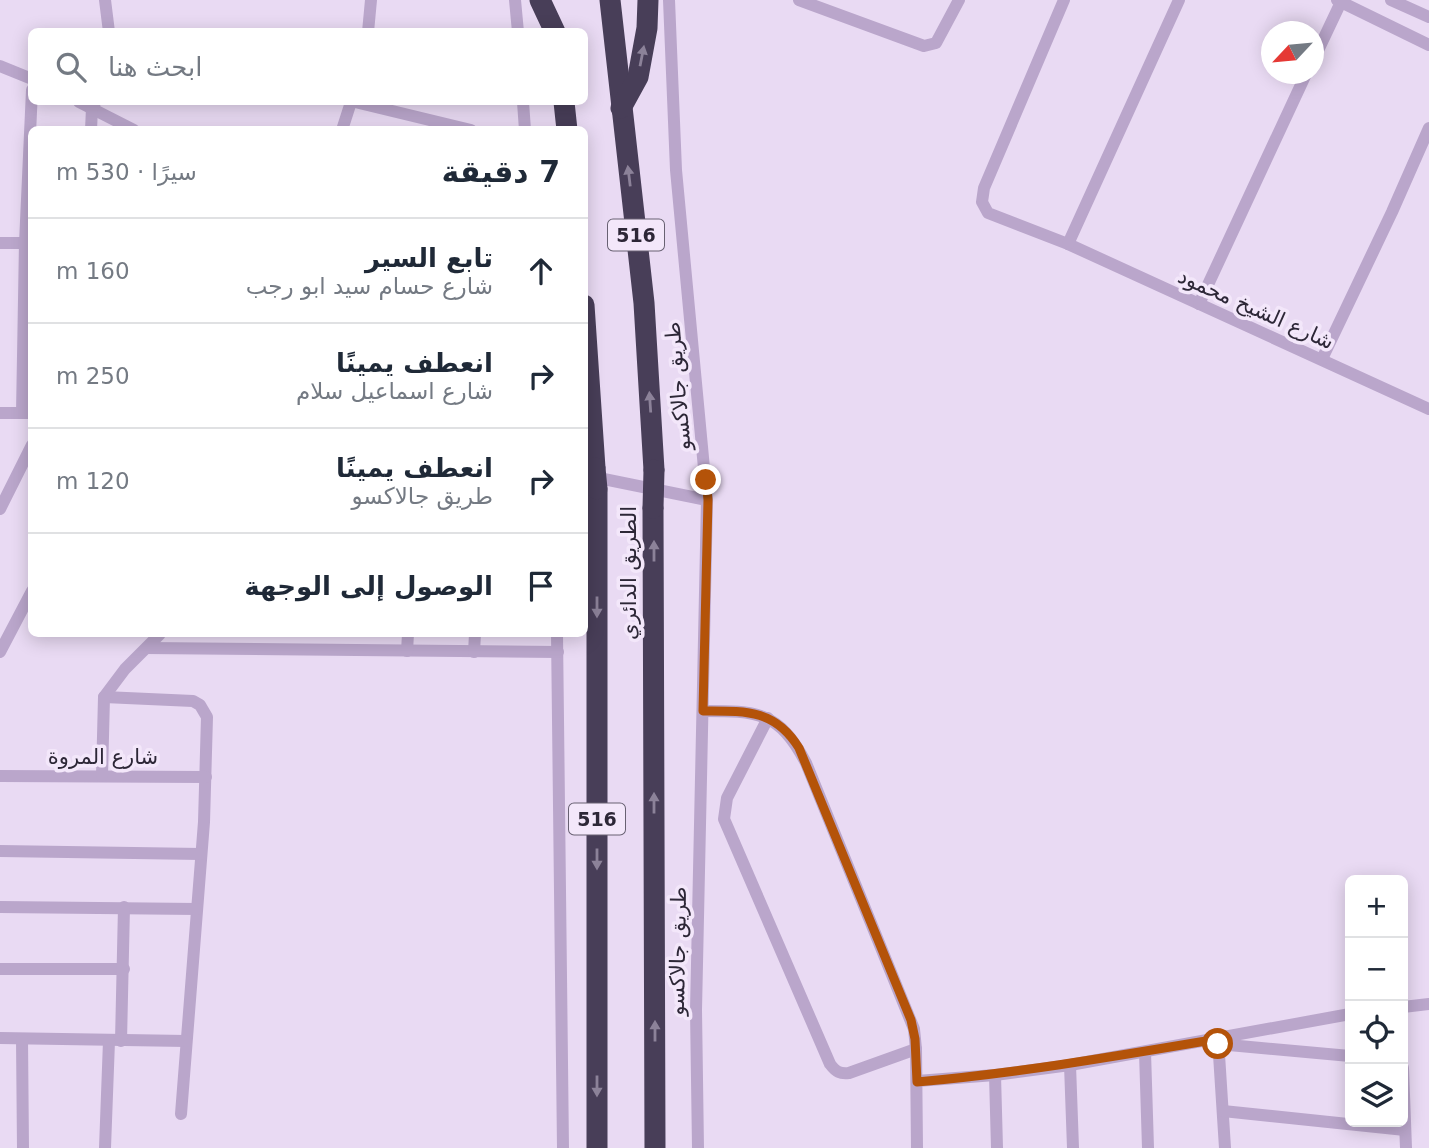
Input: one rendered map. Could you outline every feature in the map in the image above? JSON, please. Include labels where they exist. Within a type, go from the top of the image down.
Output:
[{"type":"highway","points":[[540,0],[554,28]]},
{"type":"highway","points":[[553,0],[556,28]]},
{"type":"highway","name":"الطريق الدائري","points":[[610,0],[644,303],[654,470],[655,1148]]},
{"type":"highway","points":[[621,108],[638,77],[645,45],[648,0]]},
{"type":"highway","points":[[564,105],[567,126]]},
{"type":"highway","name":"الطريق الدائري","points":[[588,392],[592,478],[597,1148]]},
{"type":"street","points":[[105,0],[108,28]]},
{"type":"street","points":[[368,28],[371,0]]},
{"type":"street","points":[[515,0],[518,28]]},
{"type":"street","name":"طريق جالاكسو","points":[[669,0],[676,170],[708,500],[696,1010],[698,1148]]},
{"type":"street","points":[[799,0],[925,46],[936,43],[959,0]]},
{"type":"street","name":"شارع الشيخ محمود","points":[[1064,0],[982,196],[983,206],[988,214],[1068,244],[1429,409]]},
{"type":"street","points":[[1068,244],[1179,0]]},
{"type":"street","points":[[1391,0],[1429,17]]},
{"type":"street","points":[[1324,36],[1339,1],[1429,45]]},
{"type":"street","points":[[0,66],[28,77]]},
{"type":"street","points":[[1199,304],[1301,84]]},
{"type":"street","points":[[31,126],[32,105]]},
{"type":"street","points":[[91,126],[94,105],[128,126]]},
{"type":"street","points":[[344,126],[352,105]]},
{"type":"street","points":[[366,105],[454,126]]},
{"type":"street","points":[[523,105],[525,126]]},
{"type":"street","points":[[1322,359],[1429,128]]},
{"type":"street","points":[[0,243],[28,243],[27,413],[0,413]]},
{"type":"street","points":[[0,509],[28,453]]},
{"type":"street","points":[[592,478],[708,500]]},
{"type":"street","points":[[0,652],[28,599]]},
{"type":"street","points":[[103,776],[104,696],[125,669],[157,637]]},
{"type":"street","points":[[407,651],[408,637]]},
{"type":"street","points":[[474,652],[475,637]]},
{"type":"street","points":[[557,637],[563,1148]]},
{"type":"street","points":[[147,648],[558,652]]},
{"type":"street","points":[[104,696],[193,701],[200,705],[207,716],[201,854],[181,1114]]},
{"type":"street","points":[[703,711],[746,711],[768,718],[791,736],[806,763],[911,1020],[916,1049],[917,1148]]},
{"type":"street","points":[[768,718],[727,798],[724,819],[830,1065],[842,1073],[849,1073],[916,1049]]},
{"type":"street","name":"شارع المروة","points":[[0,776],[206,777]]},
{"type":"street","points":[[0,851],[201,854]]},
{"type":"street","points":[[0,907],[197,909]]},
{"type":"street","points":[[105,1148],[124,969],[124,907]]},
{"type":"street","points":[[0,969],[124,969]]},
{"type":"street","points":[[1408,1006],[1429,1004]]},
{"type":"street","points":[[917,1082],[995,1075],[1218,1042],[1345,1015]]},
{"type":"street","points":[[0,1038],[186,1041]]},
{"type":"street","points":[[22,1039],[23,1148]]},
{"type":"street","points":[[1218,1042],[1345,1055]]},
{"type":"street","points":[[1218,1042],[1225,1148]]},
{"type":"street","points":[[1145,1052],[1148,1148]]},
{"type":"street","points":[[1070,1065],[1073,1148]]},
{"type":"street","points":[[995,1075],[997,1148]]},
{"type":"street","points":[[1223,1111],[1405,1130]]},
{"type":"street","points":[[1405,1127],[1406,1148]]},
{"type":"route","points":[[706,480],[708,500],[703,711],[746,711],[768,718],[791,736],[799,748],[911,1020],[915,1039],[917,1082],[1070,1065],[1218,1039],[1218,1044]]}]
